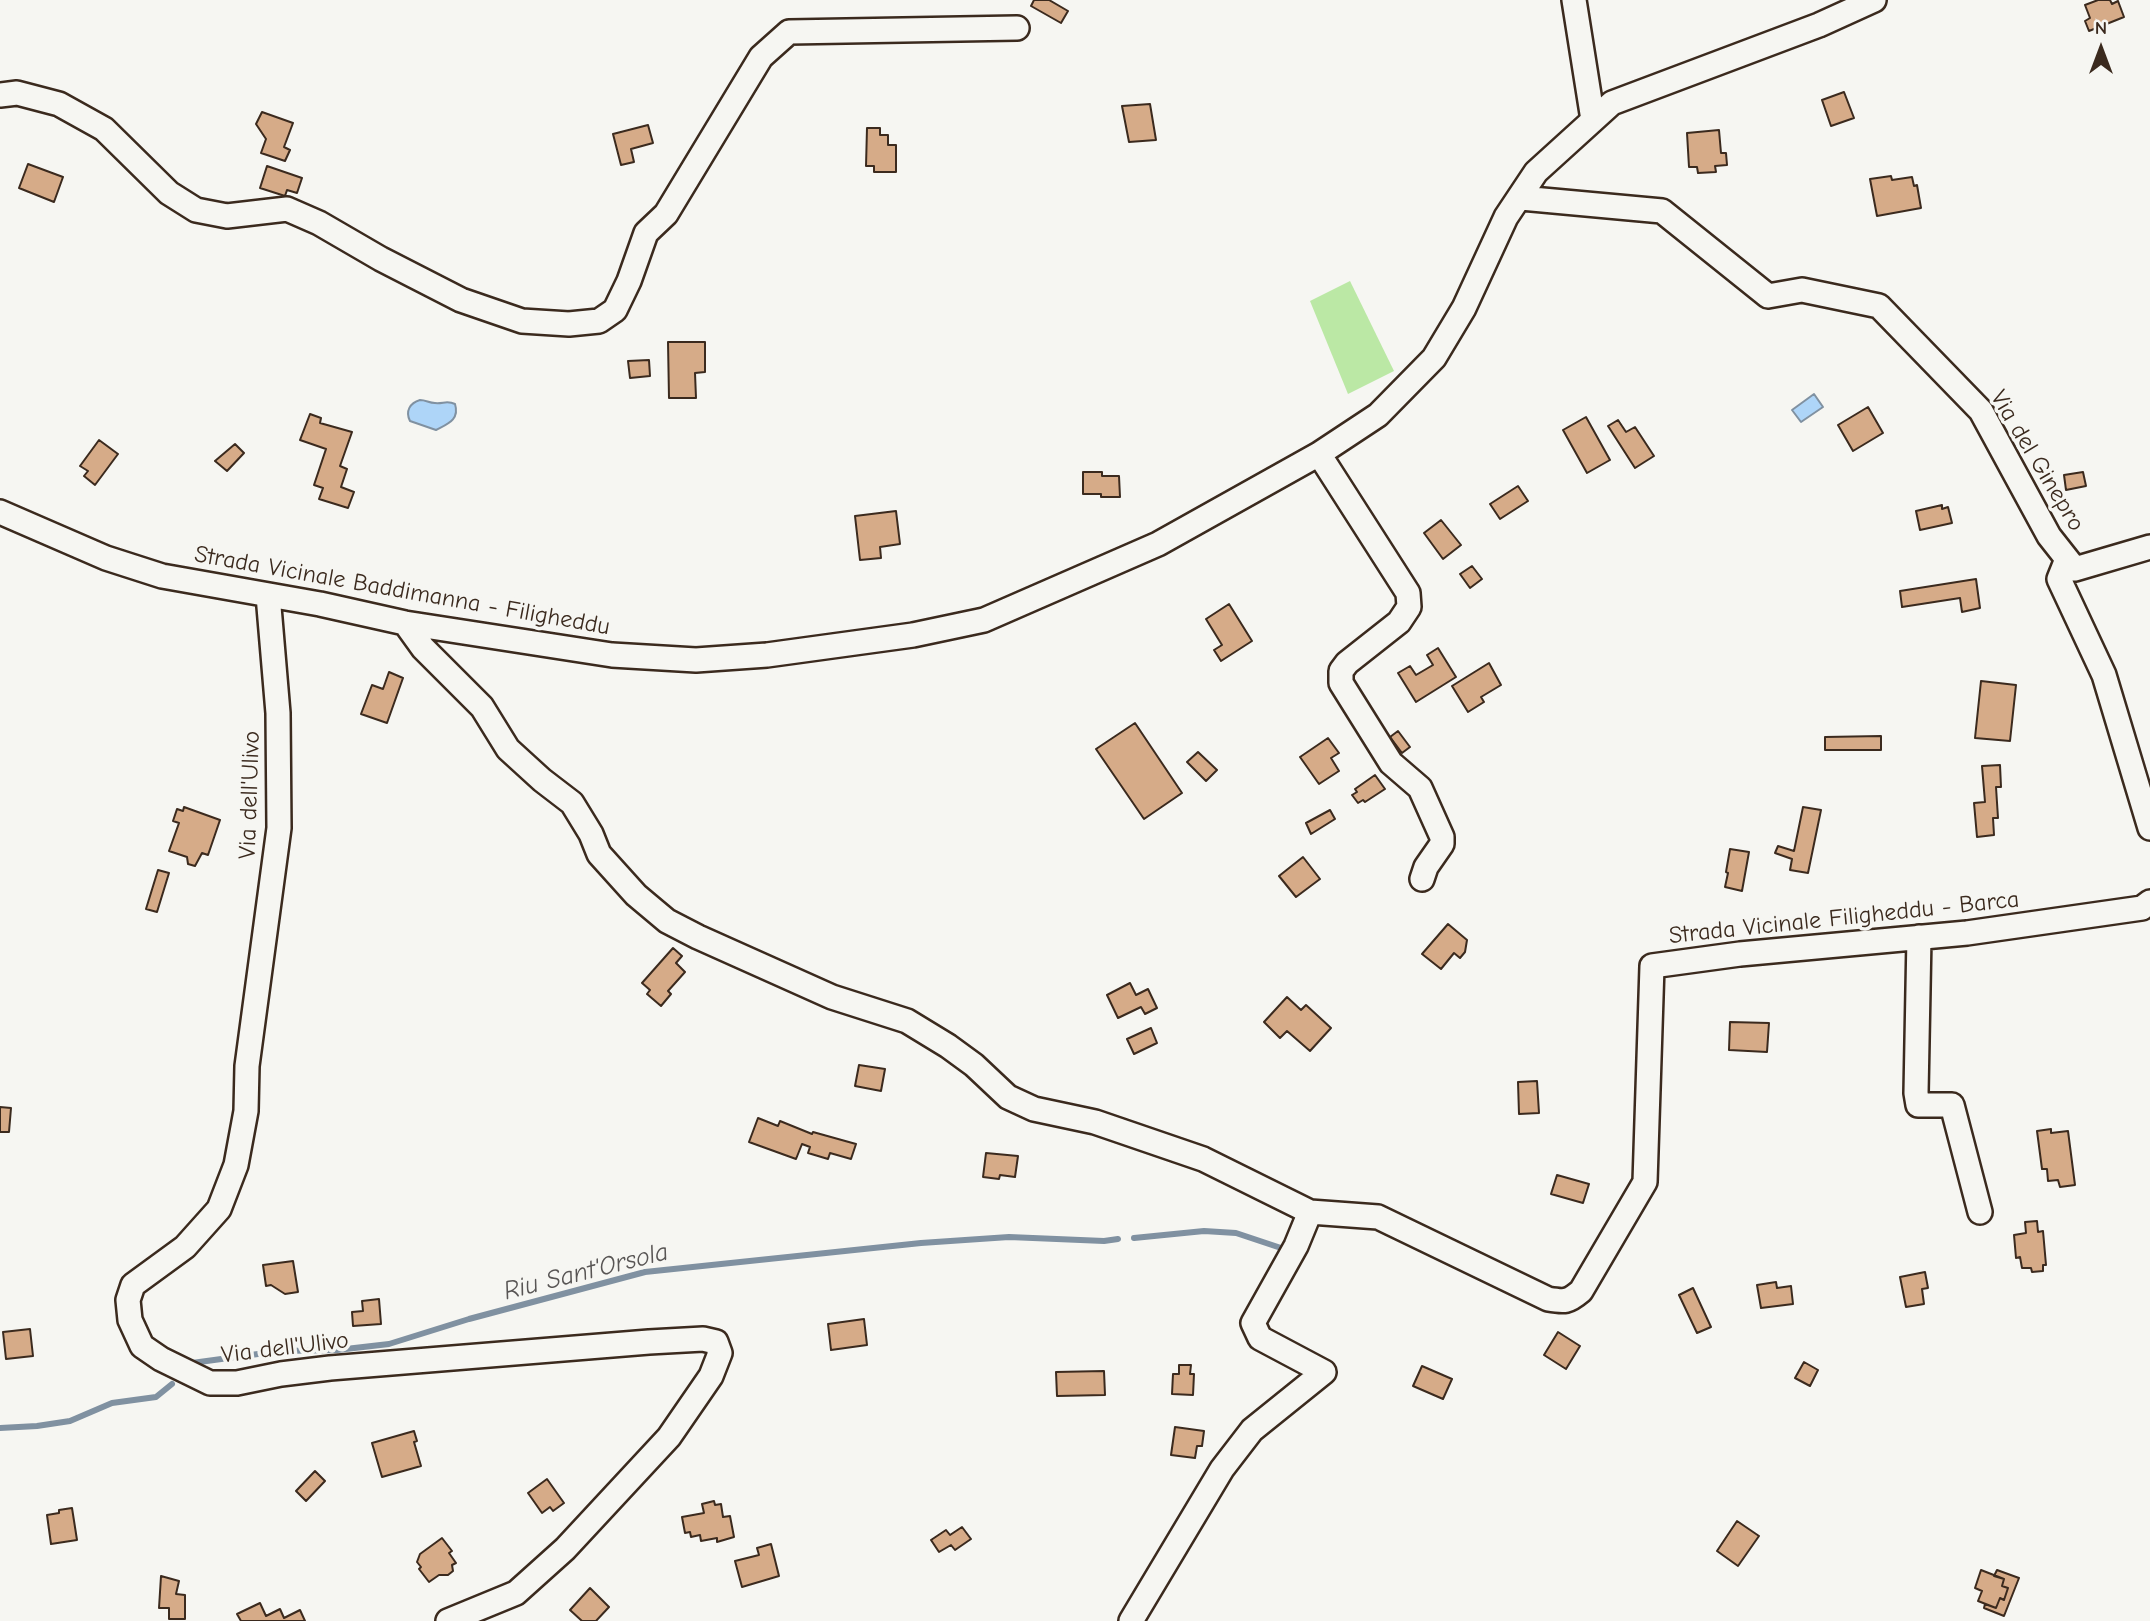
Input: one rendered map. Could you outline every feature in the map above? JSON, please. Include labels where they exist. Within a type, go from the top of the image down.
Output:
[{"type":"street","points":[[1574,0],[1593,120]]},
{"type":"street","name":"Strada Vicinale Baddimanna - Filigheddu","points":[[0,512],[106,558],[162,576],[405,623],[612,655],[696,660],[766,655],[913,635],[984,620],[1158,544],[1319,454],[1378,415],[1434,358],[1464,308],[1506,217],[1536,172],[1612,103],[1819,25],[1874,0]]},
{"type":"street","points":[[0,95],[17,93],[59,104],[104,129],[169,193],[196,210],[227,216],[287,209],[319,223],[461,300],[522,321],[569,324],[598,321],[615,310],[629,282],[646,233],[666,214],[761,57],[789,32],[1017,28]]},
{"type":"street","name":"Via del Ginepro","points":[[1521,198],[1662,211],[1768,296],[1802,290],[1879,306],[1981,411],[2049,536],[2075,569],[2150,547]]},
{"type":"street","points":[[1319,454],[1408,593],[1409,607],[1399,622],[1347,663],[1341,671],[1341,683],[1391,763],[1420,788],[1443,837],[1442,844],[1426,867],[1423,879]]},
{"type":"street","points":[[2067,559],[2059,579],[2104,675],[2150,828]]},
{"type":"street","name":"Via dell'Ulivo","points":[[268,595],[278,713],[279,828],[247,1066],[246,1111],[236,1165],[219,1209],[186,1247],[133,1284],[128,1300],[130,1320],[142,1346],[162,1359],[210,1382],[237,1383],[330,1368],[649,1342],[703,1339],[716,1342],[720,1353],[710,1376],[669,1437],[565,1549],[516,1593],[449,1621]]},
{"type":"street","name":"Strada Vicinale Filigheddu - Barca","points":[[405,623],[423,648],[482,707],[508,749],[572,803],[591,834],[599,854],[636,895],[667,921],[832,997],[907,1021],[974,1065],[1007,1097],[1034,1109],[1094,1122],[1203,1159],[1310,1212],[1378,1217],[1548,1299],[1564,1302],[1581,1291],[1646,1182],[1652,966],[1740,954],[1984,930],[2142,908],[2150,902]]},
{"type":"street","points":[[1919,937],[1918,1105],[1952,1105],[1980,1212]]},
{"type":"street","points":[[1131,1621],[1222,1469],[1252,1430],[1324,1372],[1260,1338],[1253,1323],[1296,1246],[1310,1212]]},
{"type":"green space","points":[[1350,281],[1394,371],[1348,394],[1310,301]]},
{"type":"water","points":[[1814,394],[1823,407],[1801,422],[1792,410]]},
{"type":"water","points":[[420,400],[433,403],[450,402],[455,404],[456,414],[436,430],[410,421],[409,408]]},
{"type":"building","points":[[1034,0],[1049,0],[1068,11],[1061,23],[1031,6]]},
{"type":"building","points":[[2098,0],[2110,0],[2112,4],[2118,1],[2124,17],[2089,31],[2085,21],[2090,18],[2085,5]]},
{"type":"building","points":[[1844,92],[1854,118],[1831,126],[1822,100]]},
{"type":"building","points":[[1150,104],[1156,140],[1129,142],[1122,106]]},
{"type":"building","points":[[262,112],[293,123],[284,147],[290,150],[285,161],[261,153],[266,139],[256,124]]},
{"type":"building","points":[[648,125],[653,143],[631,149],[634,162],[621,165],[613,134]]},
{"type":"building","points":[[867,128],[880,128],[880,135],[888,135],[888,145],[896,145],[896,172],[874,172],[874,166],[866,166]]},
{"type":"building","points":[[1719,130],[1721,153],[1726,153],[1727,165],[1715,166],[1716,172],[1698,173],[1697,167],[1689,167],[1687,133]]},
{"type":"building","points":[[28,164],[63,177],[54,202],[19,188]]},
{"type":"building","points":[[267,166],[302,178],[297,193],[287,190],[285,196],[260,188]]},
{"type":"building","points":[[1891,176],[1892,180],[1912,177],[1914,186],[1917,185],[1921,208],[1877,216],[1870,179]]},
{"type":"building","points":[[668,342],[705,342],[705,372],[695,373],[696,398],[669,398]]},
{"type":"building","points":[[649,360],[650,376],[630,378],[628,361]]},
{"type":"building","points":[[1868,407],[1883,433],[1853,451],[1838,425]]},
{"type":"building","points":[[310,414],[321,418],[320,423],[352,432],[340,466],[347,469],[341,487],[354,492],[348,508],[319,499],[323,488],[314,485],[326,449],[300,440]]},
{"type":"building","points":[[1586,417],[1610,460],[1587,473],[1563,430]]},
{"type":"building","points":[[1618,420],[1626,432],[1635,427],[1654,456],[1635,468],[1608,426]]},
{"type":"building","points":[[99,440],[118,454],[95,485],[84,476],[88,471],[80,466]]},
{"type":"building","points":[[235,444],[244,453],[227,471],[215,461]]},
{"type":"building","points":[[1083,472],[1119,476],[1120,497],[1083,494]]},
{"type":"building","points":[[2083,472],[2086,486],[2066,490],[2064,475]]},
{"type":"building","points":[[1518,486],[1528,501],[1500,519],[1490,504]]},
{"type":"building","points":[[1942,505],[1942,509],[1948,507],[1952,523],[1920,530],[1916,511]]},
{"type":"building","points":[[896,511],[900,544],[880,547],[881,558],[860,560],[855,516]]},
{"type":"building","points":[[1441,520],[1461,545],[1443,559],[1424,533]]},
{"type":"building","points":[[1472,566],[1482,579],[1470,588],[1460,574]]},
{"type":"building","points":[[1976,579],[1980,608],[1962,612],[1960,598],[1902,607],[1900,591]]},
{"type":"building","points":[[1229,604],[1252,641],[1221,661],[1214,650],[1222,645],[1206,619]]},
{"type":"building","points":[[1438,648],[1456,677],[1416,702],[1398,673],[1410,666],[1416,675],[1433,665],[1427,655]]},
{"type":"building","points":[[1489,663],[1501,685],[1481,697],[1484,702],[1468,712],[1452,686]]},
{"type":"building","points":[[389,672],[403,678],[387,723],[361,714],[372,685],[383,689]]},
{"type":"building","points":[[1981,681],[2016,685],[2010,741],[1975,738]]},
{"type":"building","points":[[1135,723],[1182,793],[1144,819],[1096,749]]},
{"type":"building","points":[[1398,731],[1410,747],[1402,753],[1390,737]]},
{"type":"building","points":[[1881,736],[1881,750],[1825,750],[1825,737]]},
{"type":"building","points":[[1328,738],[1339,753],[1331,758],[1339,771],[1319,784],[1300,757]]},
{"type":"building","points":[[1198,752],[1217,770],[1206,781],[1187,762]]},
{"type":"building","points":[[2000,765],[2001,787],[1996,787],[1998,818],[1993,818],[1994,835],[1977,837],[1974,803],[1985,802],[1982,766]]},
{"type":"building","points":[[1375,775],[1385,789],[1365,802],[1363,800],[1358,803],[1352,795],[1357,792],[1355,789]]},
{"type":"building","points":[[184,807],[220,820],[208,855],[202,853],[195,866],[188,864],[187,857],[169,851],[179,823],[173,821],[177,809],[183,811]]},
{"type":"building","points":[[1803,807],[1821,810],[1808,873],[1790,870],[1792,859],[1775,853],[1778,846],[1794,851]]},
{"type":"building","points":[[1330,810],[1335,819],[1311,834],[1306,823]]},
{"type":"building","points":[[1730,849],[1749,852],[1742,891],[1725,887]]},
{"type":"building","points":[[1303,857],[1320,879],[1296,897],[1279,876]]},
{"type":"building","points":[[158,870],[169,873],[157,912],[146,909]]},
{"type":"building","points":[[1448,924],[1467,940],[1465,952],[1460,958],[1454,953],[1441,969],[1422,954]]},
{"type":"building","points":[[673,948],[682,956],[676,963],[685,972],[668,991],[671,994],[661,1006],[647,994],[650,990],[642,983]]},
{"type":"building","points":[[1130,983],[1136,995],[1148,989],[1157,1008],[1145,1014],[1141,1007],[1118,1018],[1107,995]]},
{"type":"building","points":[[1287,997],[1301,1010],[1306,1005],[1331,1028],[1310,1051],[1287,1031],[1280,1038],[1264,1022]]},
{"type":"building","points":[[1730,1022],[1769,1023],[1767,1052],[1729,1050]]},
{"type":"building","points":[[1151,1028],[1157,1043],[1134,1054],[1127,1039]]},
{"type":"building","points":[[859,1065],[885,1069],[881,1091],[855,1086]]},
{"type":"building","points":[[1537,1081],[1539,1113],[1519,1114],[1518,1082]]},
{"type":"building","points":[[0,1107],[11,1108],[9,1132],[0,1132]]},
{"type":"building","points":[[758,1118],[778,1126],[780,1121],[812,1134],[813,1132],[856,1144],[851,1159],[830,1153],[828,1159],[808,1153],[810,1147],[802,1144],[796,1159],[749,1142]]},
{"type":"building","points":[[2051,1129],[2051,1133],[2068,1131],[2075,1185],[2060,1187],[2058,1180],[2048,1181],[2047,1169],[2042,1169],[2037,1131]]},
{"type":"building","points":[[986,1153],[1018,1156],[1015,1177],[983,1177]]},
{"type":"building","points":[[1557,1175],[1589,1184],[1583,1203],[1551,1194]]},
{"type":"building","points":[[2037,1221],[2038,1232],[2043,1231],[2046,1265],[2043,1265],[2043,1271],[2032,1272],[2031,1268],[2022,1268],[2020,1257],[2016,1258],[2014,1235],[2026,1233],[2025,1222]]},
{"type":"building","points":[[293,1261],[298,1292],[285,1294],[271,1285],[266,1286],[263,1265]]},
{"type":"building","points":[[1925,1272],[1928,1288],[1922,1289],[1924,1304],[1906,1307],[1900,1277]]},
{"type":"building","points":[[1776,1282],[1777,1288],[1791,1286],[1793,1304],[1761,1308],[1757,1285]]},
{"type":"building","points":[[1693,1288],[1711,1327],[1697,1333],[1679,1295]]},
{"type":"building","points":[[379,1299],[381,1324],[353,1326],[352,1312],[363,1311],[362,1301]]},
{"type":"building","points":[[864,1319],[867,1345],[831,1350],[828,1324]]},
{"type":"building","points":[[30,1329],[33,1356],[6,1359],[3,1332]]},
{"type":"building","points":[[1558,1332],[1580,1346],[1566,1369],[1544,1355]]},
{"type":"building","points":[[1804,1362],[1818,1370],[1810,1386],[1795,1378]]},
{"type":"building","points":[[1179,1365],[1191,1365],[1190,1374],[1194,1374],[1193,1395],[1172,1394],[1173,1374],[1179,1374]]},
{"type":"building","points":[[1422,1366],[1452,1379],[1443,1399],[1413,1386]]},
{"type":"building","points":[[1104,1371],[1105,1395],[1057,1396],[1056,1372]]},
{"type":"building","points":[[1175,1427],[1204,1431],[1202,1446],[1197,1446],[1195,1458],[1171,1455]]},
{"type":"building","points":[[414,1431],[417,1441],[414,1442],[421,1466],[382,1477],[372,1443]]},
{"type":"building","points":[[315,1471],[325,1481],[306,1501],[296,1491]]},
{"type":"building","points":[[547,1479],[564,1503],[553,1511],[550,1507],[542,1513],[528,1493]]},
{"type":"building","points":[[714,1501],[715,1505],[721,1504],[723,1517],[730,1516],[734,1537],[717,1542],[717,1538],[701,1541],[700,1535],[691,1537],[690,1532],[685,1533],[682,1517],[704,1513],[702,1504]]},
{"type":"building","points":[[72,1508],[77,1540],[51,1544],[47,1515]]},
{"type":"building","points":[[1737,1521],[1759,1536],[1738,1566],[1717,1551]]},
{"type":"building","points":[[962,1527],[971,1539],[955,1550],[951,1545],[939,1552],[931,1540],[946,1530],[950,1535]]},
{"type":"building","points":[[442,1538],[452,1551],[449,1553],[456,1563],[452,1565],[453,1571],[448,1575],[439,1575],[429,1582],[417,1562],[420,1554]]},
{"type":"building","points":[[771,1544],[779,1576],[742,1587],[735,1561],[759,1555],[757,1548]]},
{"type":"building","points":[[1981,1570],[2004,1579],[2002,1586],[2008,1588],[2004,1600],[2000,1598],[1996,1608],[1978,1601],[1982,1591],[1975,1588]]},
{"type":"building","points":[[1997,1570],[2019,1578],[2004,1616],[1984,1608],[1985,1604],[1996,1608],[2000,1598],[2004,1600],[2008,1588],[2002,1586],[2004,1579],[1994,1576]]},
{"type":"building","points":[[161,1576],[179,1581],[176,1594],[185,1595],[185,1619],[169,1619],[169,1608],[159,1608]]},
{"type":"building","points":[[590,1588],[609,1607],[596,1621],[582,1621],[570,1610]]},
{"type":"building","points":[[260,1603],[266,1616],[280,1609],[284,1618],[300,1610],[305,1621],[241,1621],[237,1614]]},
{"type":"waterway","name":"Riu Sant'Orsola","points":[[1134,1238],[1204,1231],[1236,1233],[1287,1250]]},
{"type":"waterway","name":"Riu Sant'Orsola","points":[[192,1363],[280,1351],[337,1350],[389,1344],[469,1319],[645,1272],[921,1243],[1009,1237],[1104,1241],[1118,1239]]},
{"type":"waterway","name":"Riu Sant'Orsola","points":[[0,1428],[70,1421],[112,1403],[156,1397],[172,1384]]}]
